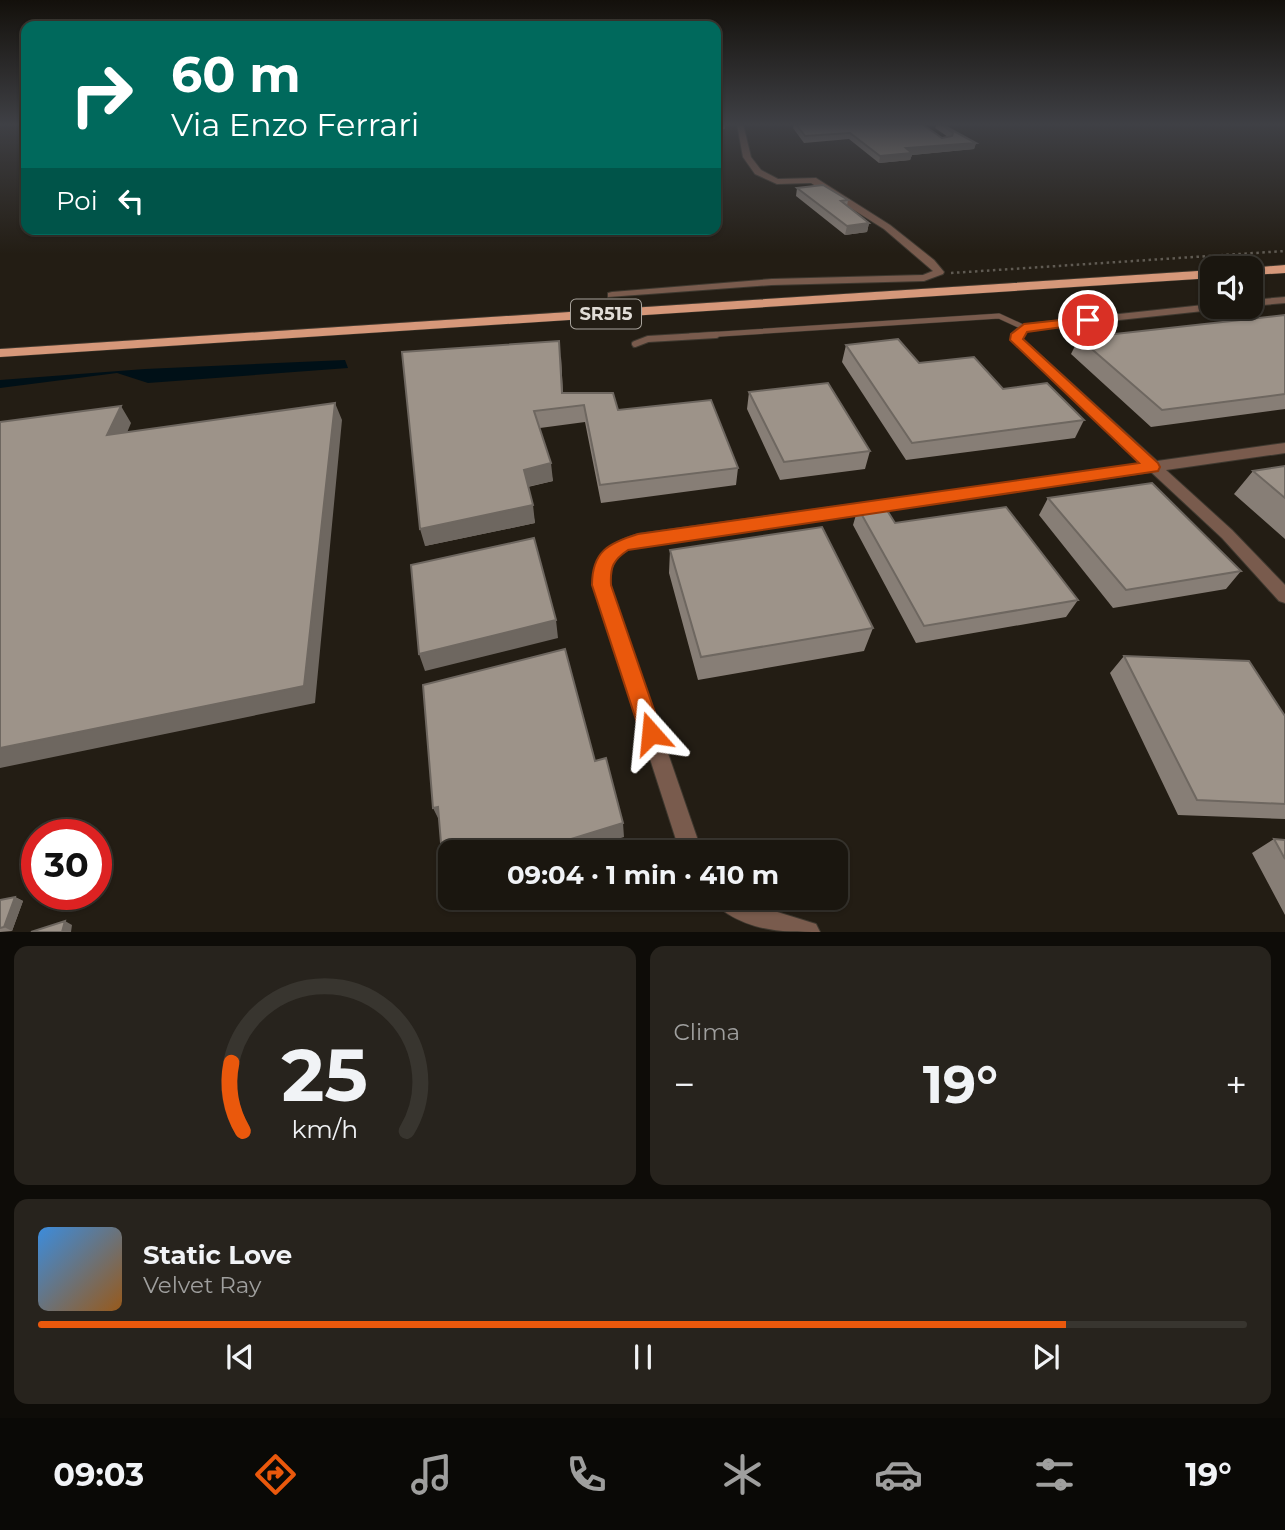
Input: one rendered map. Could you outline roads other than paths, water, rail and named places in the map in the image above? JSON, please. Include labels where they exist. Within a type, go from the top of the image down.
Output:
[{"type":"main road","points":[[1263,270],[1285,269]]},
{"type":"main road","name":"SR515","points":[[0,353],[1200,275]]},
{"type":"street","points":[[612,295],[772,282],[924,278],[939,272],[931,262],[887,227],[813,180],[777,183],[755,167]]},
{"type":"street","points":[[1263,302],[1285,300]]},
{"type":"street","points":[[1200,308],[1025,328],[1017,334],[1017,340],[1227,534],[1285,596]]},
{"type":"street","points":[[687,840],[602,585],[604,561],[615,549],[638,540],[1285,448]]},
{"type":"street","points":[[742,910],[749,915],[808,932]]},
{"type":"lane","points":[[635,344],[661,338],[999,316],[1025,328]]}]
